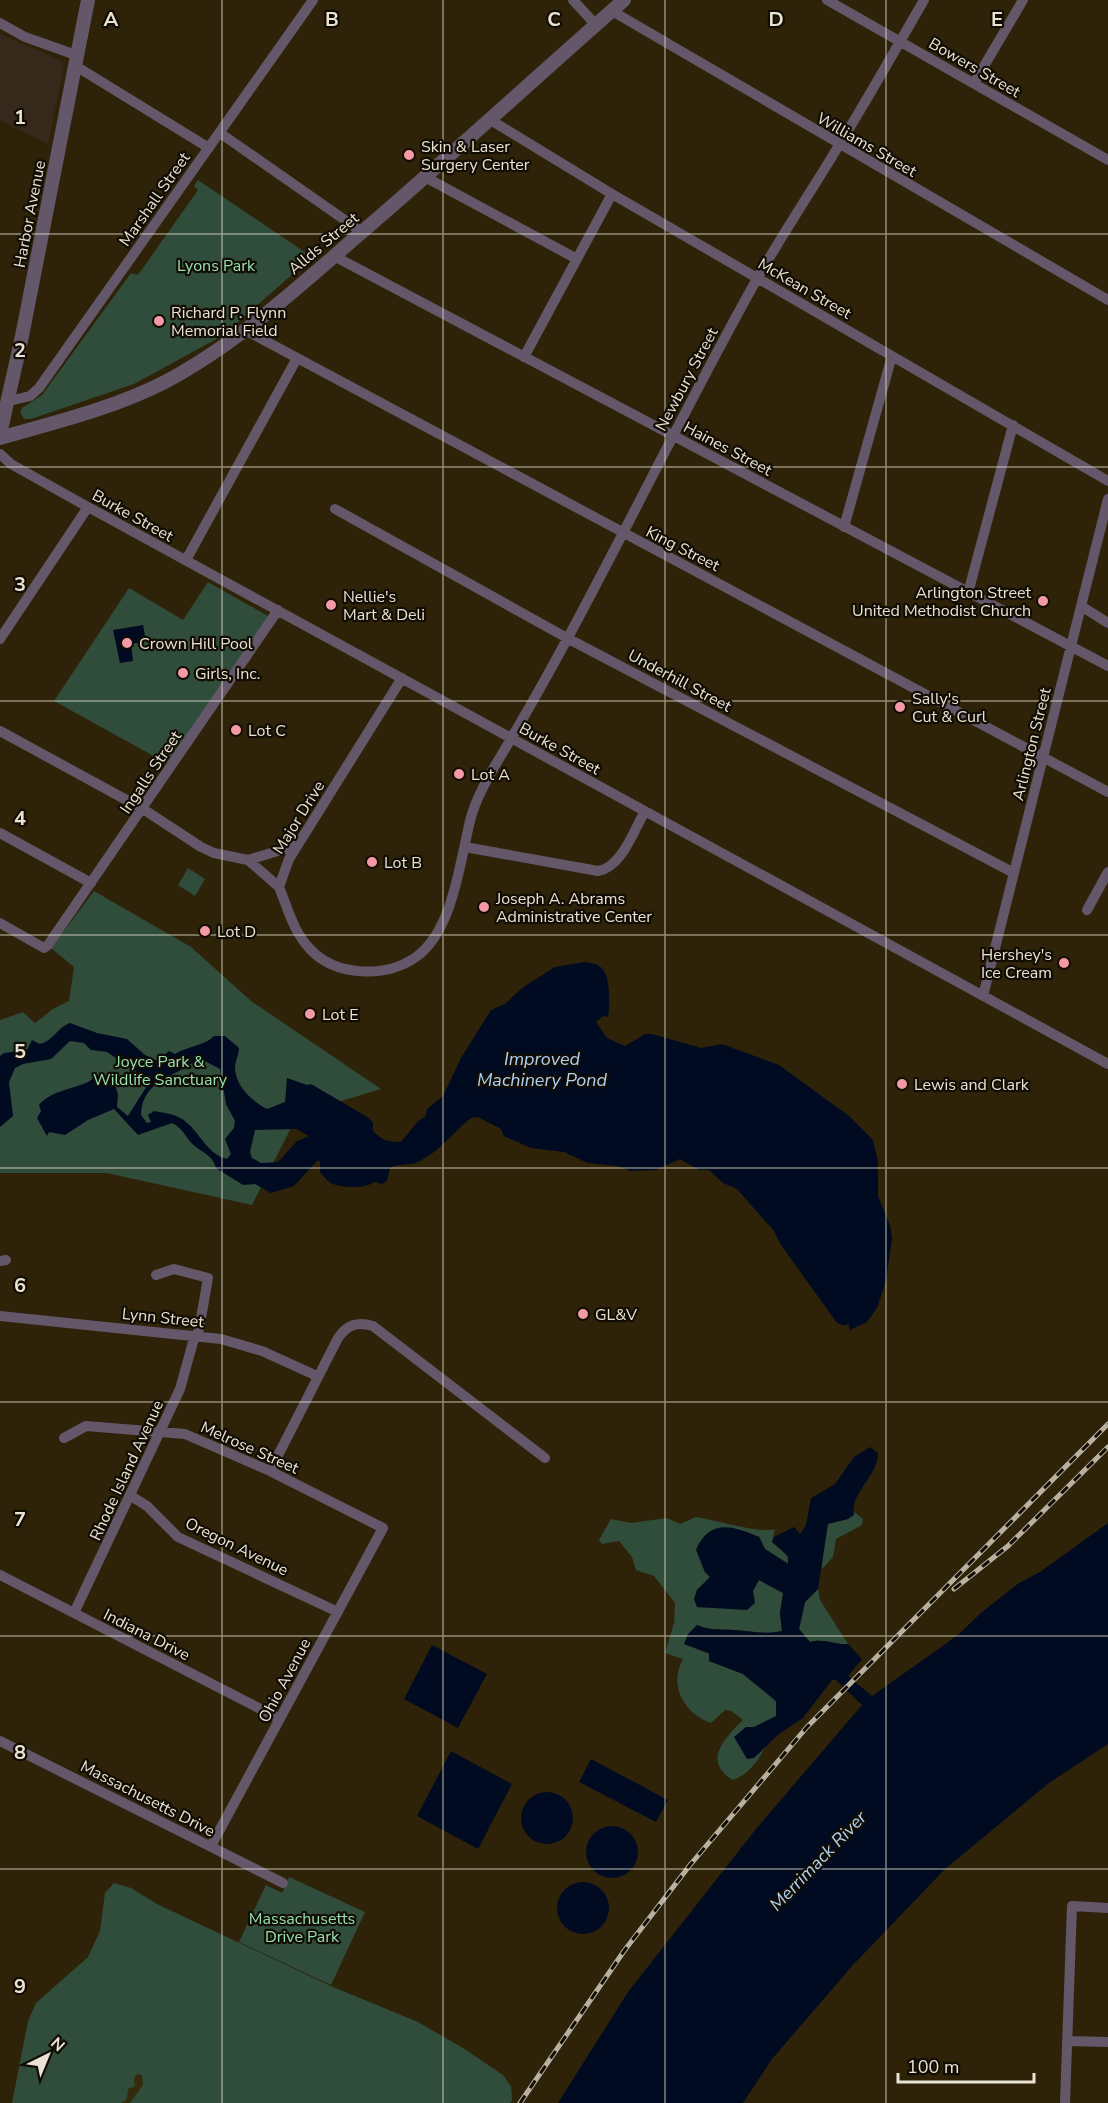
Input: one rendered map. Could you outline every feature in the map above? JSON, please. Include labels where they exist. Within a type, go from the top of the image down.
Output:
[{"type":"street","name":"Harbor Avenue","points":[[0,434],[9,401],[88,0]]},
{"type":"street","name":"Marshall Street","points":[[9,401],[30,396],[39,388],[313,0]]},
{"type":"street","points":[[573,0],[596,25]]},
{"type":"street","name":"Allds Street","points":[[0,438],[71,419],[131,398],[183,372],[245,330],[362,232],[624,0]]},
{"type":"street","name":"Bowers Street","points":[[828,0],[1108,160]]},
{"type":"street","name":"Newbury Street","points":[[511,738],[567,638],[621,532],[758,278],[924,0]]},
{"type":"street","points":[[974,83],[1023,0]]},
{"type":"street","name":"Williams Street","points":[[612,11],[1108,300]]},
{"type":"street","points":[[0,23],[75,60],[209,148]]},
{"type":"street","name":"McKean Street","points":[[489,120],[612,194],[1108,481]]},
{"type":"street","points":[[220,133],[362,232]]},
{"type":"street","points":[[424,177],[576,259]]},
{"type":"street","points":[[524,357],[612,194]]},
{"type":"street","name":"Haines Street","points":[[334,256],[1070,648],[1108,666]]},
{"type":"street","name":"King Street","points":[[245,330],[296,360],[1108,792]]},
{"type":"street","points":[[844,527],[892,356]]},
{"type":"street","points":[[186,560],[296,360]]},
{"type":"street","points":[[968,593],[1013,425]]},
{"type":"street","name":"Burke Street","points":[[0,454],[11,464],[88,507],[1108,1064]]},
{"type":"street","name":"Arlington Street","points":[[983,996],[1108,499]]},
{"type":"street","points":[[0,639],[88,507]]},
{"type":"street","name":"Underhill Street","points":[[335,509],[567,638],[1014,873]]},
{"type":"street","points":[[1081,606],[1108,622]]},
{"type":"street","name":"Ingalls Street","points":[[0,923],[44,948],[143,809],[278,610]]},
{"type":"street","name":"Major Drive","points":[[279,887],[284,868],[297,845],[402,678]]},
{"type":"street","points":[[0,731],[143,809],[214,853],[248,860],[297,845]]},
{"type":"street","points":[[248,860],[279,887],[294,926],[317,955],[345,968],[366,971],[388,970],[417,957],[438,933],[449,905],[472,816],[483,787],[511,738]]},
{"type":"street","points":[[465,847],[606,870],[618,858],[645,811]]},
{"type":"street","points":[[0,833],[91,883]]},
{"type":"street","points":[[1087,910],[1108,872]]},
{"type":"street","name":"Rhode Island Avenue","points":[[74,1613],[162,1432],[180,1389],[196,1335],[208,1278],[174,1269],[156,1275]]},
{"type":"street","name":"Lynn Street","points":[[0,1316],[196,1335],[241,1344],[317,1376]]},
{"type":"street","points":[[270,1472],[338,1338],[344,1329],[363,1322],[373,1326],[545,1458]]},
{"type":"street","name":"Melrose Street","points":[[63,1438],[86,1426],[185,1434],[270,1472],[383,1528]]},
{"type":"street","name":"Oregon Avenue","points":[[131,1496],[147,1506],[178,1537],[338,1612]]},
{"type":"street","name":"Ohio Avenue","points":[[211,1846],[383,1528]]},
{"type":"street","name":"Indiana Drive","points":[[0,1575],[280,1719]]},
{"type":"street","name":"Massachusetts Drive","points":[[0,1741],[284,1882]]},
{"type":"street","points":[[1065,2103],[1072,1906],[1108,1908]]},
{"type":"street","points":[[1067,2041],[1108,2042]]},
{"type":"shaded area","points":[[0,34],[60,60],[64,66],[48,144],[0,120]]},
{"type":"green space","name":"Lyons Park","points":[[198,180],[312,257],[222,336],[134,384],[31,419],[24,419],[20,412],[22,408],[42,395],[131,273],[138,275],[198,190],[194,186]]},
{"type":"green space","points":[[208,582],[268,616],[168,764],[54,701],[129,588],[183,620]]},
{"type":"green space","points":[[188,868],[205,879],[195,896],[178,885]]},
{"type":"green space","name":"Joyce Park & Wildlife Sanctuary","points":[[94,891],[191,947],[251,1001],[381,1089],[298,1114],[252,1205],[107,1173],[0,1173],[0,1020],[23,1012],[35,1023],[53,1009],[69,1001],[74,967],[51,948]]},
{"type":"green space","points":[[853,1511],[863,1519],[862,1525],[836,1539],[833,1557],[822,1569],[823,1540],[828,1523],[848,1519]]},
{"type":"green space","points":[[696,1517],[759,1530],[775,1529],[772,1542],[789,1560],[789,1564],[765,1549],[759,1536],[701,1562],[710,1577],[697,1590],[694,1599],[697,1607],[714,1607],[732,1602],[748,1593],[759,1580],[783,1593],[780,1613],[782,1631],[764,1633],[697,1625],[684,1644],[709,1654],[710,1661],[743,1674],[776,1701],[777,1716],[754,1727],[754,1757],[766,1745],[763,1751],[749,1771],[733,1780],[724,1773],[719,1765],[718,1757],[724,1741],[743,1720],[731,1711],[725,1710],[711,1723],[701,1719],[686,1706],[678,1688],[677,1679],[683,1659],[665,1653],[674,1623],[675,1603],[654,1576],[636,1570],[632,1557],[619,1541],[602,1544],[599,1540],[611,1519],[631,1523],[667,1518],[680,1524]]},
{"type":"green space","points":[[818,1589],[820,1600],[848,1644],[810,1642],[799,1629],[805,1602]]},
{"type":"green space","name":"Massachusetts Drive Park","points":[[289,1877],[365,1912],[331,1985],[239,1942],[266,1885],[282,1893]]},
{"type":"green space","points":[[114,1883],[131,1888],[157,1904],[333,1987],[418,2022],[503,2075],[511,2086],[512,2100],[510,2103],[12,2103],[28,2021],[36,2003],[88,1957],[100,1931],[105,1893]]},
{"type":"sand","points":[[137,2074],[142,2075],[143,2085],[130,2103],[121,2103],[127,2099],[128,2089],[135,2086],[134,2078]]},
{"type":"water","name":"Crown Hill Pool","points":[[143,625],[146,641],[131,644],[133,661],[120,663],[113,630]]},
{"type":"water","name":"Improved Machinery Pond","points":[[585,962],[596,964],[603,969],[609,989],[608,1017],[603,1016],[596,1022],[607,1038],[625,1046],[645,1034],[701,1048],[722,1044],[779,1065],[849,1116],[873,1140],[878,1161],[878,1196],[890,1225],[892,1239],[886,1281],[877,1308],[867,1322],[850,1330],[848,1323],[846,1326],[837,1323],[781,1245],[774,1231],[737,1189],[723,1183],[709,1170],[699,1170],[680,1159],[656,1170],[631,1171],[617,1166],[588,1163],[564,1152],[531,1148],[504,1136],[501,1129],[478,1117],[471,1118],[426,1158],[415,1163],[390,1168],[387,1181],[382,1184],[374,1182],[365,1186],[353,1187],[335,1185],[320,1172],[320,1161],[317,1161],[294,1186],[271,1193],[255,1184],[243,1185],[216,1168],[211,1158],[172,1123],[138,1135],[114,1109],[88,1120],[65,1135],[49,1132],[47,1136],[37,1118],[41,1111],[39,1105],[45,1099],[90,1081],[94,1077],[99,1080],[112,1077],[118,1094],[117,1107],[128,1116],[150,1081],[107,1052],[91,1050],[84,1043],[70,1041],[51,1059],[23,1064],[15,1068],[9,1082],[13,1116],[0,1127],[0,1056],[4,1053],[27,1050],[32,1040],[40,1044],[45,1042],[70,1023],[97,1033],[127,1039],[145,1055],[158,1061],[169,1051],[175,1054],[206,1042],[214,1036],[225,1036],[239,1048],[235,1067],[241,1087],[261,1106],[267,1109],[285,1102],[287,1078],[307,1085],[311,1084],[369,1118],[373,1123],[373,1131],[379,1137],[401,1142],[418,1121],[425,1117],[427,1109],[443,1096],[461,1058],[491,1010],[505,1004],[522,988],[555,967]],"holes":[[[199,1058],[220,1069],[226,1104],[235,1121],[234,1128],[225,1139],[231,1154],[227,1159],[215,1153],[179,1117],[154,1111],[148,1115],[151,1122],[147,1123],[141,1115],[143,1103],[154,1086]],[[296,1129],[309,1136],[297,1141],[278,1162],[261,1163],[252,1158],[250,1152],[255,1130]]]},
{"type":"water","name":"Merrimack River","points":[[870,1447],[878,1453],[874,1470],[856,1499],[854,1515],[848,1519],[828,1524],[818,1589],[805,1602],[799,1629],[810,1642],[848,1644],[862,1659],[848,1676],[872,1696],[958,1635],[982,1612],[1019,1583],[1040,1572],[1108,1523],[1108,1744],[1049,1783],[945,1869],[853,1965],[772,2059],[743,2103],[558,2103],[628,1992],[756,1829],[862,1705],[836,1680],[832,1680],[803,1718],[779,1734],[754,1758],[747,1759],[734,1737],[746,1727],[754,1727],[776,1716],[776,1701],[743,1674],[709,1661],[709,1653],[684,1644],[688,1634],[697,1625],[712,1629],[769,1633],[782,1631],[780,1613],[783,1593],[759,1580],[753,1591],[755,1603],[747,1610],[697,1607],[694,1599],[697,1590],[710,1577],[705,1572],[696,1550],[708,1533],[723,1527],[731,1528],[759,1537],[765,1549],[788,1564],[788,1556],[772,1542],[774,1537],[794,1527],[800,1534],[806,1525],[811,1498],[835,1484],[854,1457]]},
{"type":"water","points":[[432,1645],[487,1674],[458,1728],[404,1699]]},
{"type":"water","points":[[451,1751],[512,1784],[478,1849],[417,1816]]},
{"type":"water","points":[[591,1759],[668,1800],[656,1822],[579,1782]]},
{"type":"water","points":[[547,1792],[561,1796],[569,1804],[573,1818],[569,1832],[561,1840],[547,1844],[533,1840],[525,1832],[521,1818],[525,1804],[533,1796]]},
{"type":"water","points":[[612,1826],[626,1830],[634,1838],[638,1852],[634,1866],[626,1874],[612,1878],[598,1874],[590,1866],[586,1852],[590,1838],[598,1830]]},
{"type":"water","points":[[583,1882],[593,1884],[601,1890],[607,1898],[609,1908],[607,1918],[601,1926],[593,1932],[583,1934],[573,1932],[565,1926],[559,1918],[557,1908],[559,1898],[565,1890],[573,1884]]},
{"type":"railway","points":[[520,2103],[624,1951],[690,1865],[807,1727],[1108,1424]]},
{"type":"railway","points":[[954,1589],[1008,1546],[1108,1447]]},
{"type":"place","name":"Skin & Laser Surgery Center","points":[[409,155]]},
{"type":"place","name":"Richard P. Flynn Memorial Field","points":[[159,321]]},
{"type":"place","name":"Arlington Street United Methodist Church","points":[[1043,601]]},
{"type":"place","name":"Nellie's Mart & Deli","points":[[331,605]]},
{"type":"place","name":"Crown Hill Pool","points":[[127,643]]},
{"type":"place","name":"Girls, Inc.","points":[[183,673]]},
{"type":"place","name":"Sally's Cut & Curl","points":[[900,707]]},
{"type":"place","name":"Lot C","points":[[236,730]]},
{"type":"place","name":"Lot A","points":[[459,774]]},
{"type":"place","name":"Lot B","points":[[372,862]]},
{"type":"place","name":"Joseph A. Abrams Administrative Center","points":[[484,907]]},
{"type":"place","name":"Lot D","points":[[205,931]]},
{"type":"place","name":"Hershey's Ice Cream","points":[[1064,963]]},
{"type":"place","name":"Lot E","points":[[310,1014]]},
{"type":"place","name":"Lewis and Clark","points":[[902,1084]]},
{"type":"place","name":"GL&V","points":[[583,1314]]}]
